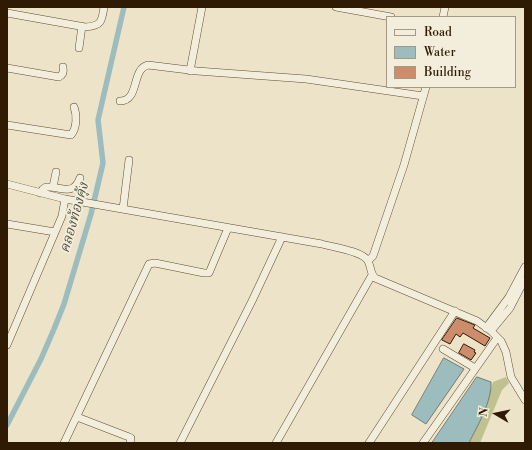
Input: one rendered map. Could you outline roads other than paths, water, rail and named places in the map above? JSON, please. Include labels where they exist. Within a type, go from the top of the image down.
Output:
[{"type":"street","points":[[7,13],[93,27],[100,24],[103,17],[104,7]]},
{"type":"street","points":[[190,71],[202,7]]},
{"type":"street","points":[[336,7],[386,16]]},
{"type":"street","points":[[79,48],[82,26]]},
{"type":"street","points":[[120,101],[126,100],[130,96],[139,72],[145,65],[190,71],[306,78],[423,96]]},
{"type":"street","points":[[7,68],[59,77],[64,72],[64,67]]},
{"type":"street","points":[[368,261],[373,256],[404,165],[426,88]]},
{"type":"street","points":[[7,125],[71,135],[73,133],[76,116],[74,107]]},
{"type":"street","points":[[123,209],[129,160]]},
{"type":"street","points":[[53,187],[56,172]]},
{"type":"street","points":[[40,193],[46,187],[70,189],[76,186],[80,178]]},
{"type":"street","points":[[7,184],[65,199],[282,238],[363,255],[368,261],[372,275],[375,278],[478,321],[489,329],[501,341],[506,352],[513,382],[525,400]]},
{"type":"street","points":[[7,345],[62,216],[65,199]]},
{"type":"street","points":[[7,224],[55,232]]},
{"type":"street","points":[[64,443],[149,264],[155,263],[209,273],[228,228]]},
{"type":"street","points":[[180,443],[252,301],[282,238]]},
{"type":"street","points":[[489,329],[509,297],[525,267]]},
{"type":"street","points":[[276,443],[372,275]]},
{"type":"street","points":[[489,329],[510,308],[525,278]]},
{"type":"street","points":[[369,443],[455,311]]},
{"type":"street","points":[[423,443],[474,368],[497,338]]},
{"type":"street","points":[[443,349],[474,368]]},
{"type":"street","points":[[76,417],[129,437],[131,438],[130,443]]},
{"type":"water","points":[[444,358],[464,369],[426,424],[412,415]]},
{"type":"water","points":[[477,377],[491,382],[491,390],[487,406],[469,443],[432,443]]},
{"type":"waterway","name":"คลองท้องคุ้ง","points":[[7,425],[41,359],[64,304],[91,214],[103,163],[98,120],[124,7]]}]
